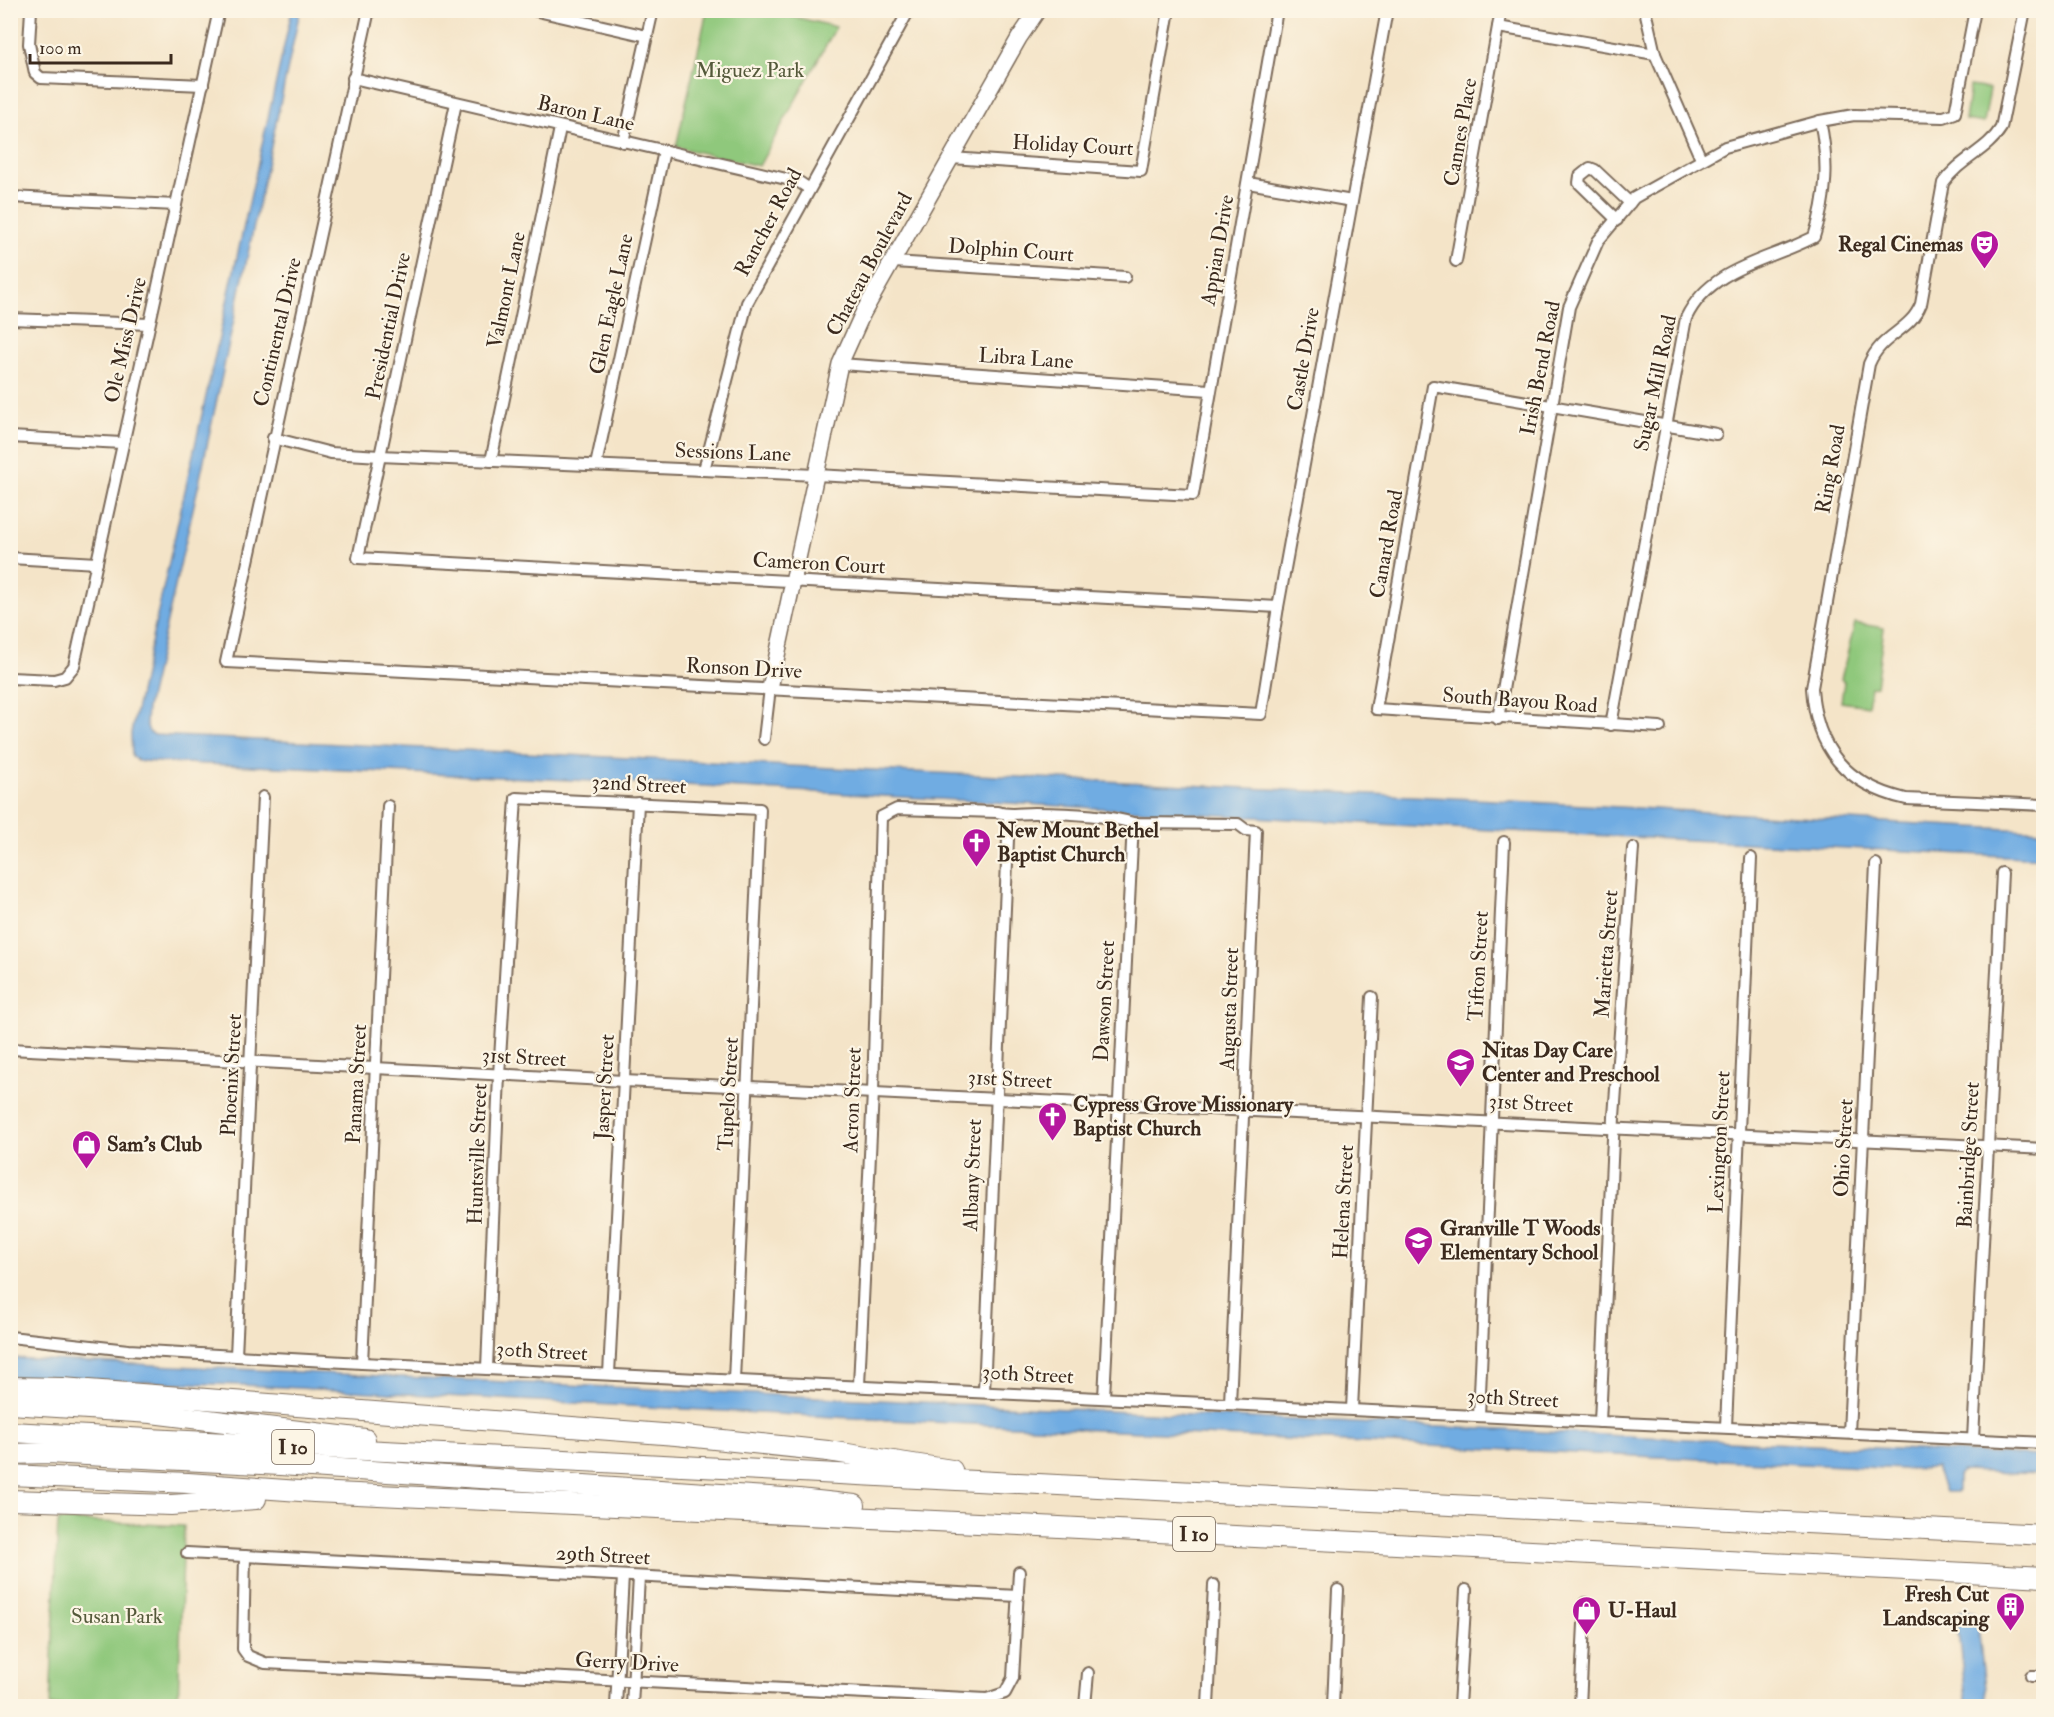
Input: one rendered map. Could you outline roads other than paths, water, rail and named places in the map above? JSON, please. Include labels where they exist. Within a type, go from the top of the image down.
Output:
[{"type":"highway","points":[[10,1387],[62,1388],[429,1415],[828,1451],[1047,1486]]},
{"type":"highway","points":[[10,1404],[151,1413],[373,1440],[447,1454]]},
{"type":"highway","name":"I 10","points":[[10,1432],[2043,1535]]},
{"type":"highway","points":[[10,1454],[48,1453],[400,1472],[799,1499],[1020,1525]]},
{"type":"highway","name":"I 10","points":[[10,1475],[2043,1577]]},
{"type":"highway","points":[[10,1500],[171,1505],[238,1499],[296,1499],[314,1492]]},
{"type":"street","points":[[31,10],[30,58],[34,73],[41,78],[203,85]]},
{"type":"street","name":"Ole Miss Drive","points":[[10,678],[54,680],[67,676],[74,666],[219,10]]},
{"type":"street","name":"Continental Drive","points":[[226,662],[273,438],[369,10]]},
{"type":"street","points":[[533,10],[647,36]]},
{"type":"street","points":[[623,142],[653,10]]},
{"type":"street","name":"Rancher Road","points":[[704,470],[747,303],[808,188],[909,10]]},
{"type":"street","name":"Chateau Boulevard","points":[[764,739],[770,688],[840,364],[863,313],[1019,38],[1038,10]]},
{"type":"street","name":"Holiday Court","points":[[951,158],[1141,171],[1169,10]]},
{"type":"street","name":"Appian Drive","points":[[1192,495],[1277,10]]},
{"type":"street","name":"Castle Drive","points":[[1261,714],[1278,607],[1388,10]]},
{"type":"street","name":"Cannes Place","points":[[1456,261],[1501,10]]},
{"type":"street","points":[[1645,10],[1655,54],[1701,159]]},
{"type":"street","name":"Irish Bend Road","points":[[1498,719],[1569,307],[1598,241],[1630,203],[1701,159],[1725,147],[1820,121],[1854,115],[1944,117],[1955,113],[1975,10]]},
{"type":"street","name":"Ring Road","points":[[2025,10],[2001,129],[1990,142],[1958,165],[1943,183],[1921,304],[1917,314],[1906,326],[1890,335],[1878,347],[1869,364],[1812,688],[1815,716],[1832,754],[1843,768],[1862,783],[1886,794],[1906,799],[2043,805]]},
{"type":"street","points":[[1498,27],[1655,54]]},
{"type":"street","name":"Baron Lane","points":[[353,78],[799,182],[808,188]]},
{"type":"street","name":"Presidential Drive","points":[[358,558],[456,103]]},
{"type":"street","name":"Sugar Mill Road","points":[[1611,725],[1686,318],[1694,302],[1709,286],[1736,269],[1814,237],[1827,188],[1827,150],[1820,121]]},
{"type":"street","name":"Valmont Lane","points":[[490,461],[560,128]]},
{"type":"street","name":"Glen Eagle Lane","points":[[596,465],[664,151]]},
{"type":"street","points":[[1617,220],[1579,183],[1580,176],[1590,168],[1595,170],[1630,203]]},
{"type":"street","points":[[1248,183],[1352,201]]},
{"type":"street","points":[[10,197],[176,205]]},
{"type":"street","name":"Dolphin Court","points":[[894,262],[1125,277]]},
{"type":"street","points":[[10,319],[148,324]]},
{"type":"street","name":"Libra Lane","points":[[840,364],[1209,390]]},
{"type":"street","name":"Canard Road","points":[[1376,709],[1433,386],[1551,405]]},
{"type":"street","points":[[1551,405],[1716,434]]},
{"type":"street","points":[[10,437],[122,443]]},
{"type":"street","name":"Sessions Lane","points":[[273,438],[331,453],[1192,495]]},
{"type":"street","points":[[10,558],[97,563]]},
{"type":"street","name":"Cameron Court","points":[[358,558],[1278,607]]},
{"type":"street","name":"Ronson Drive","points":[[226,662],[1261,714]]},
{"type":"street","name":"South Bayou Road","points":[[1376,709],[1498,719],[1660,727]]},
{"type":"street","name":"Phoenix Street","points":[[237,1355],[263,797]]},
{"type":"street","name":"32nd Street","points":[[516,798],[760,809]]},
{"type":"street","name":"Huntsville Street","points":[[487,1368],[499,1075],[516,798]]},
{"type":"street","name":"Jasper Street","points":[[609,1374],[638,803]]},
{"type":"street","name":"Panama Street","points":[[362,1363],[388,806]]},
{"type":"street","name":"Tupelo Street","points":[[734,1380],[760,809]]},
{"type":"street","name":"Acron Street","points":[[859,1385],[873,1092],[881,817],[897,809],[997,812],[1009,816]]},
{"type":"street","points":[[1009,816],[1033,813],[1118,819],[1133,823]]},
{"type":"street","name":"Albany Street","points":[[984,1391],[1009,816]]},
{"type":"street","name":"Augusta Street","points":[[1133,823],[1238,824],[1246,830],[1256,831],[1230,1403]]},
{"type":"street","name":"Dawson Street","points":[[1104,1397],[1133,823]]},
{"type":"street","name":"Tifton Street","points":[[1479,1416],[1504,842]]},
{"type":"street","name":"Marietta Street","points":[[1600,1422],[1613,1127],[1633,848]]},
{"type":"street","name":"Lexington Street","points":[[1726,1427],[1751,858]]},
{"type":"street","name":"Ohio Street","points":[[1849,1433],[1876,864]]},
{"type":"street","name":"Bainbridge Street","points":[[1973,1439],[2002,873]]},
{"type":"street","name":"Helena Street","points":[[1352,1409],[1372,997]]},
{"type":"street","name":"31st Street","points":[[10,1049],[252,1063],[2043,1149]]},
{"type":"street","name":"30th Street","points":[[10,1337],[128,1350],[362,1363],[2043,1443]]},
{"type":"street","name":"29th Street","points":[[187,1553],[1018,1596]]},
{"type":"street","name":"Gerry Drive","points":[[245,1556],[241,1640],[248,1656],[265,1663],[987,1699],[1005,1693],[1013,1678],[1018,1596]]},
{"type":"street","points":[[1018,1596],[1019,1572]]},
{"type":"street","points":[[616,1707],[623,1576]]},
{"type":"street","points":[[632,1707],[639,1576]]},
{"type":"street","points":[[1208,1707],[1214,1584]]},
{"type":"street","points":[[1333,1707],[1338,1590]]},
{"type":"street","points":[[1459,1707],[1466,1590]]},
{"type":"street","points":[[1580,1707],[1585,1603]]},
{"type":"street","points":[[1086,1707],[1088,1673]]},
{"type":"street","points":[[2031,1676],[2043,1676]]},
{"type":"water","points":[[292,10],[300,11],[199,483],[147,708],[146,723],[149,732],[155,735],[1494,800],[2043,831],[2043,858],[1432,827],[705,786],[139,761],[132,756],[131,733]]},
{"type":"water","points":[[11,1358],[2043,1456],[2044,1474],[1962,1471],[1958,1475],[1958,1492],[1945,1492],[1936,1468],[1904,1469],[889,1420],[242,1385],[11,1377]]},
{"type":"water","points":[[1961,1611],[1972,1611],[1977,1617],[1987,1706],[1967,1706],[1956,1616]]},
{"type":"place","name":"Regal Cinemas","points":[[1984,270]]},
{"type":"place","name":"New Mount Bethel Baptist Church","points":[[976,868]]},
{"type":"place","name":"Nitas Day Care Center and Preschool","points":[[1461,1088]]},
{"type":"place","name":"Cypress Grove Missionary Baptist Church","points":[[1052,1142]]},
{"type":"place","name":"Sam's Club","points":[[86,1170]]},
{"type":"place","name":"Granville T Woods Elementary School","points":[[1419,1266]]},
{"type":"place","name":"Fresh Cut Landscaping","points":[[2010,1632]]},
{"type":"place","name":"U-Haul","points":[[1587,1636]]},
{"type":"park label","name":"Miguez Park","points":[[750,70]]},
{"type":"park label","name":"Susan Park","points":[[117,1616]]}]
